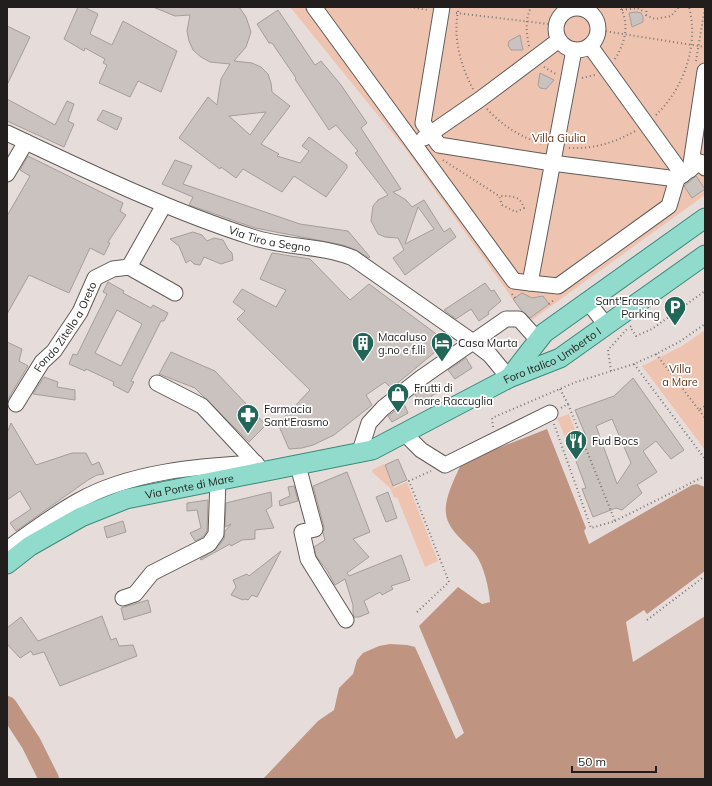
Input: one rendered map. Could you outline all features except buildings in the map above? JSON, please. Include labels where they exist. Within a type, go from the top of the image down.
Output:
[{"type":"main road","name":"Foro Italico Umberto I","points":[[509,378],[544,333],[705,218]]},
{"type":"main road","name":"Foro Italico Umberto I","points":[[509,378],[560,358],[705,255]]},
{"type":"main road","name":"Via Ponte di Mare","points":[[7,564],[30,546],[81,517],[126,498],[218,481],[260,467],[298,466],[372,450],[509,378]]},
{"type":"street","points":[[314,7],[416,144],[514,281],[558,286],[669,206],[689,173],[705,71]]},
{"type":"street","points":[[435,139],[423,123],[442,9]]},
{"type":"street","points":[[435,139],[558,32],[563,10],[589,9],[598,24],[595,41],[590,46],[580,50],[568,48],[558,32]]},
{"type":"street","points":[[590,46],[689,173]]},
{"type":"street","points":[[530,283],[574,50]]},
{"type":"street","name":"Via Tiro a Segno","points":[[7,133],[164,205],[270,242],[341,253],[353,258],[490,355],[509,378]]},
{"type":"street","points":[[416,144],[435,139],[552,163],[689,173]]},
{"type":"street","points":[[7,174],[26,142]]},
{"type":"street","points":[[164,205],[129,267],[175,293]]},
{"type":"street","name":"Fondo Zitello a Oreto","points":[[16,404],[42,362],[54,351],[80,312],[95,278],[113,269],[129,267]]},
{"type":"street","name":"Foro Italico Umberto I","points":[[588,302],[606,324]]},
{"type":"street","points":[[359,454],[368,423],[383,408],[421,378],[506,319],[519,319],[538,340]]},
{"type":"street","points":[[157,383],[202,406],[260,467]]},
{"type":"street","points":[[404,433],[422,450],[445,465],[550,413]]},
{"type":"street","points":[[7,549],[52,516],[79,500],[117,483],[147,476],[225,464],[260,467]]},
{"type":"street","points":[[298,466],[315,529],[302,532],[308,559],[346,620]]},
{"type":"street","points":[[123,598],[135,594],[152,573],[209,544],[216,534],[218,481]]},
{"type":"path","points":[[410,7],[442,9],[558,32]]},
{"type":"path","points":[[626,7],[622,10],[637,8],[645,12],[650,17],[664,19],[676,12],[679,7]]},
{"type":"path","points":[[645,12],[647,7]]},
{"type":"path","points":[[598,30],[705,47]]},
{"type":"path","points":[[435,139],[436,156],[500,196],[513,196],[522,202],[524,208],[516,212],[502,205],[500,196]]},
{"type":"path","points":[[630,327],[636,336],[652,329],[705,291]]},
{"type":"path","points":[[611,371],[608,350],[630,327],[636,323]]},
{"type":"path","points":[[494,440],[492,418],[560,389],[634,364],[680,342],[705,324]]},
{"type":"path","points":[[656,354],[705,418]]},
{"type":"path","points":[[634,364],[705,459]]},
{"type":"path","points":[[560,389],[568,404],[615,521]]},
{"type":"path","points":[[568,404],[550,413],[591,528],[615,521],[705,476]]},
{"type":"path","points":[[699,410],[705,406]]},
{"type":"path","points":[[417,612],[449,582],[409,481],[445,465]]},
{"type":"path","points":[[647,620],[705,576]]},
{"type":"green space","name":"Villa Giulia","points":[[290,7],[705,7],[705,195],[529,322],[407,151]]},
{"type":"green space","name":"Villa a Mare","points":[[705,330],[705,450],[642,366],[682,346]]},
{"type":"green space","points":[[569,414],[578,438],[567,442],[557,418]]},
{"type":"green space","points":[[384,464],[394,488],[407,482],[438,561],[425,567],[397,497],[394,498],[390,488],[373,473],[372,470]]},
{"type":"shaded area","points":[[547,429],[586,528],[584,531],[589,544],[692,485],[697,484],[705,487],[705,571],[647,614],[644,610],[626,622],[633,662],[705,616],[705,779],[263,779],[318,721],[334,710],[339,688],[353,674],[357,660],[363,653],[379,646],[390,644],[415,647],[456,739],[464,733],[419,626],[458,587],[482,604],[490,602],[486,578],[479,560],[471,549],[455,533],[448,521],[446,505],[448,494],[462,462]]},
{"type":"waterway","points":[[7,706],[31,743],[49,779]]},
{"type":"place","name":"Sant'Erasmo Parking","points":[[675,326]]},
{"type":"place","name":"Macaluso g.no e f.lli","points":[[363,362]]},
{"type":"place","name":"Casa Marta","points":[[442,362]]},
{"type":"place","name":"Frutti di mare Raccuglia","points":[[398,414]]},
{"type":"place","name":"Farmacia Sant'Erasmo","points":[[248,434]]},
{"type":"place","name":"Fud Bocs","points":[[576,460]]}]
